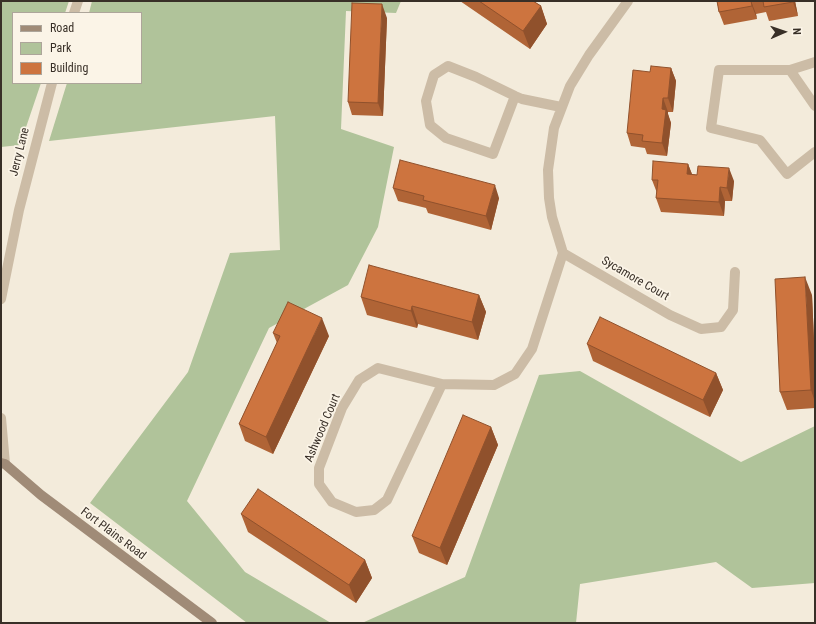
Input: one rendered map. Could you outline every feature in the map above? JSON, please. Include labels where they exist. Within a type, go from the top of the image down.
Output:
[{"type":"street","points":[[74,12],[78,1]]},
{"type":"street","points":[[563,253],[552,217],[548,170],[554,128],[570,86],[589,55],[628,1]]},
{"type":"street","points":[[815,62],[790,70],[720,70],[711,128],[760,140],[787,174],[815,152]]},
{"type":"street","points":[[515,96],[493,154],[446,138],[430,125],[426,101],[434,75],[448,66],[476,77],[522,99],[561,107]]},
{"type":"street","points":[[790,70],[815,106]]},
{"type":"street","name":"Jerry Lane","points":[[1,299],[19,210],[52,84]]},
{"type":"street","name":"Sycamore Court","points":[[563,253],[670,315],[701,328],[721,327],[733,310],[735,272]]},
{"type":"street","name":"Ashwood Court","points":[[442,384],[387,500],[374,510],[356,512],[332,502],[319,484],[319,468],[342,408],[359,380],[378,368],[442,384],[494,385],[515,374],[532,349],[563,253]]},
{"type":"street","points":[[1,418],[3,464]]},
{"type":"street","name":"Fort Plains Road","points":[[3,464],[41,495],[212,623]]},
{"type":"green space","points":[[1,1],[69,1],[65,12],[12,12],[12,84],[41,84],[20,145],[1,147]]},
{"type":"green space","points":[[92,1],[401,1],[396,13],[346,11],[341,129],[394,147],[378,227],[348,285],[269,328],[187,501],[245,572],[331,623],[247,623],[90,503],[188,372],[230,253],[280,250],[275,116],[49,141],[67,84],[142,84],[142,12],[89,12]]},
{"type":"green space","points":[[580,371],[741,462],[815,426],[815,583],[752,588],[716,562],[580,584],[576,623],[362,623],[465,577],[539,375]]},
{"type":"building","points":[[479,1],[533,1],[541,6],[523,31]]},
{"type":"building","points":[[717,1],[751,1],[752,6],[719,12]]},
{"type":"building","points":[[763,1],[793,1],[793,2],[764,7]]},
{"type":"building","points":[[352,3],[382,4],[378,103],[348,102]]},
{"type":"building","points":[[651,66],[671,68],[668,98],[663,98],[662,109],[666,110],[662,143],[642,141],[643,135],[627,133],[633,70],[650,72]]},
{"type":"building","points":[[400,160],[495,185],[486,216],[423,200],[424,196],[393,188]]},
{"type":"building","points":[[653,161],[688,164],[687,174],[697,175],[698,166],[729,168],[727,188],[720,187],[719,202],[656,198],[658,180],[652,180]]},
{"type":"building","points":[[369,265],[479,295],[472,322],[412,306],[411,311],[361,297]]},
{"type":"building","points":[[805,277],[811,390],[780,392],[775,279]]},
{"type":"building","points":[[288,302],[322,318],[266,437],[239,424],[280,336],[273,333]]},
{"type":"building","points":[[600,317],[716,373],[703,400],[587,344]]},
{"type":"building","points":[[463,415],[491,427],[440,548],[412,536]]},
{"type":"building","points":[[258,489],[365,560],[349,585],[241,514]]}]
